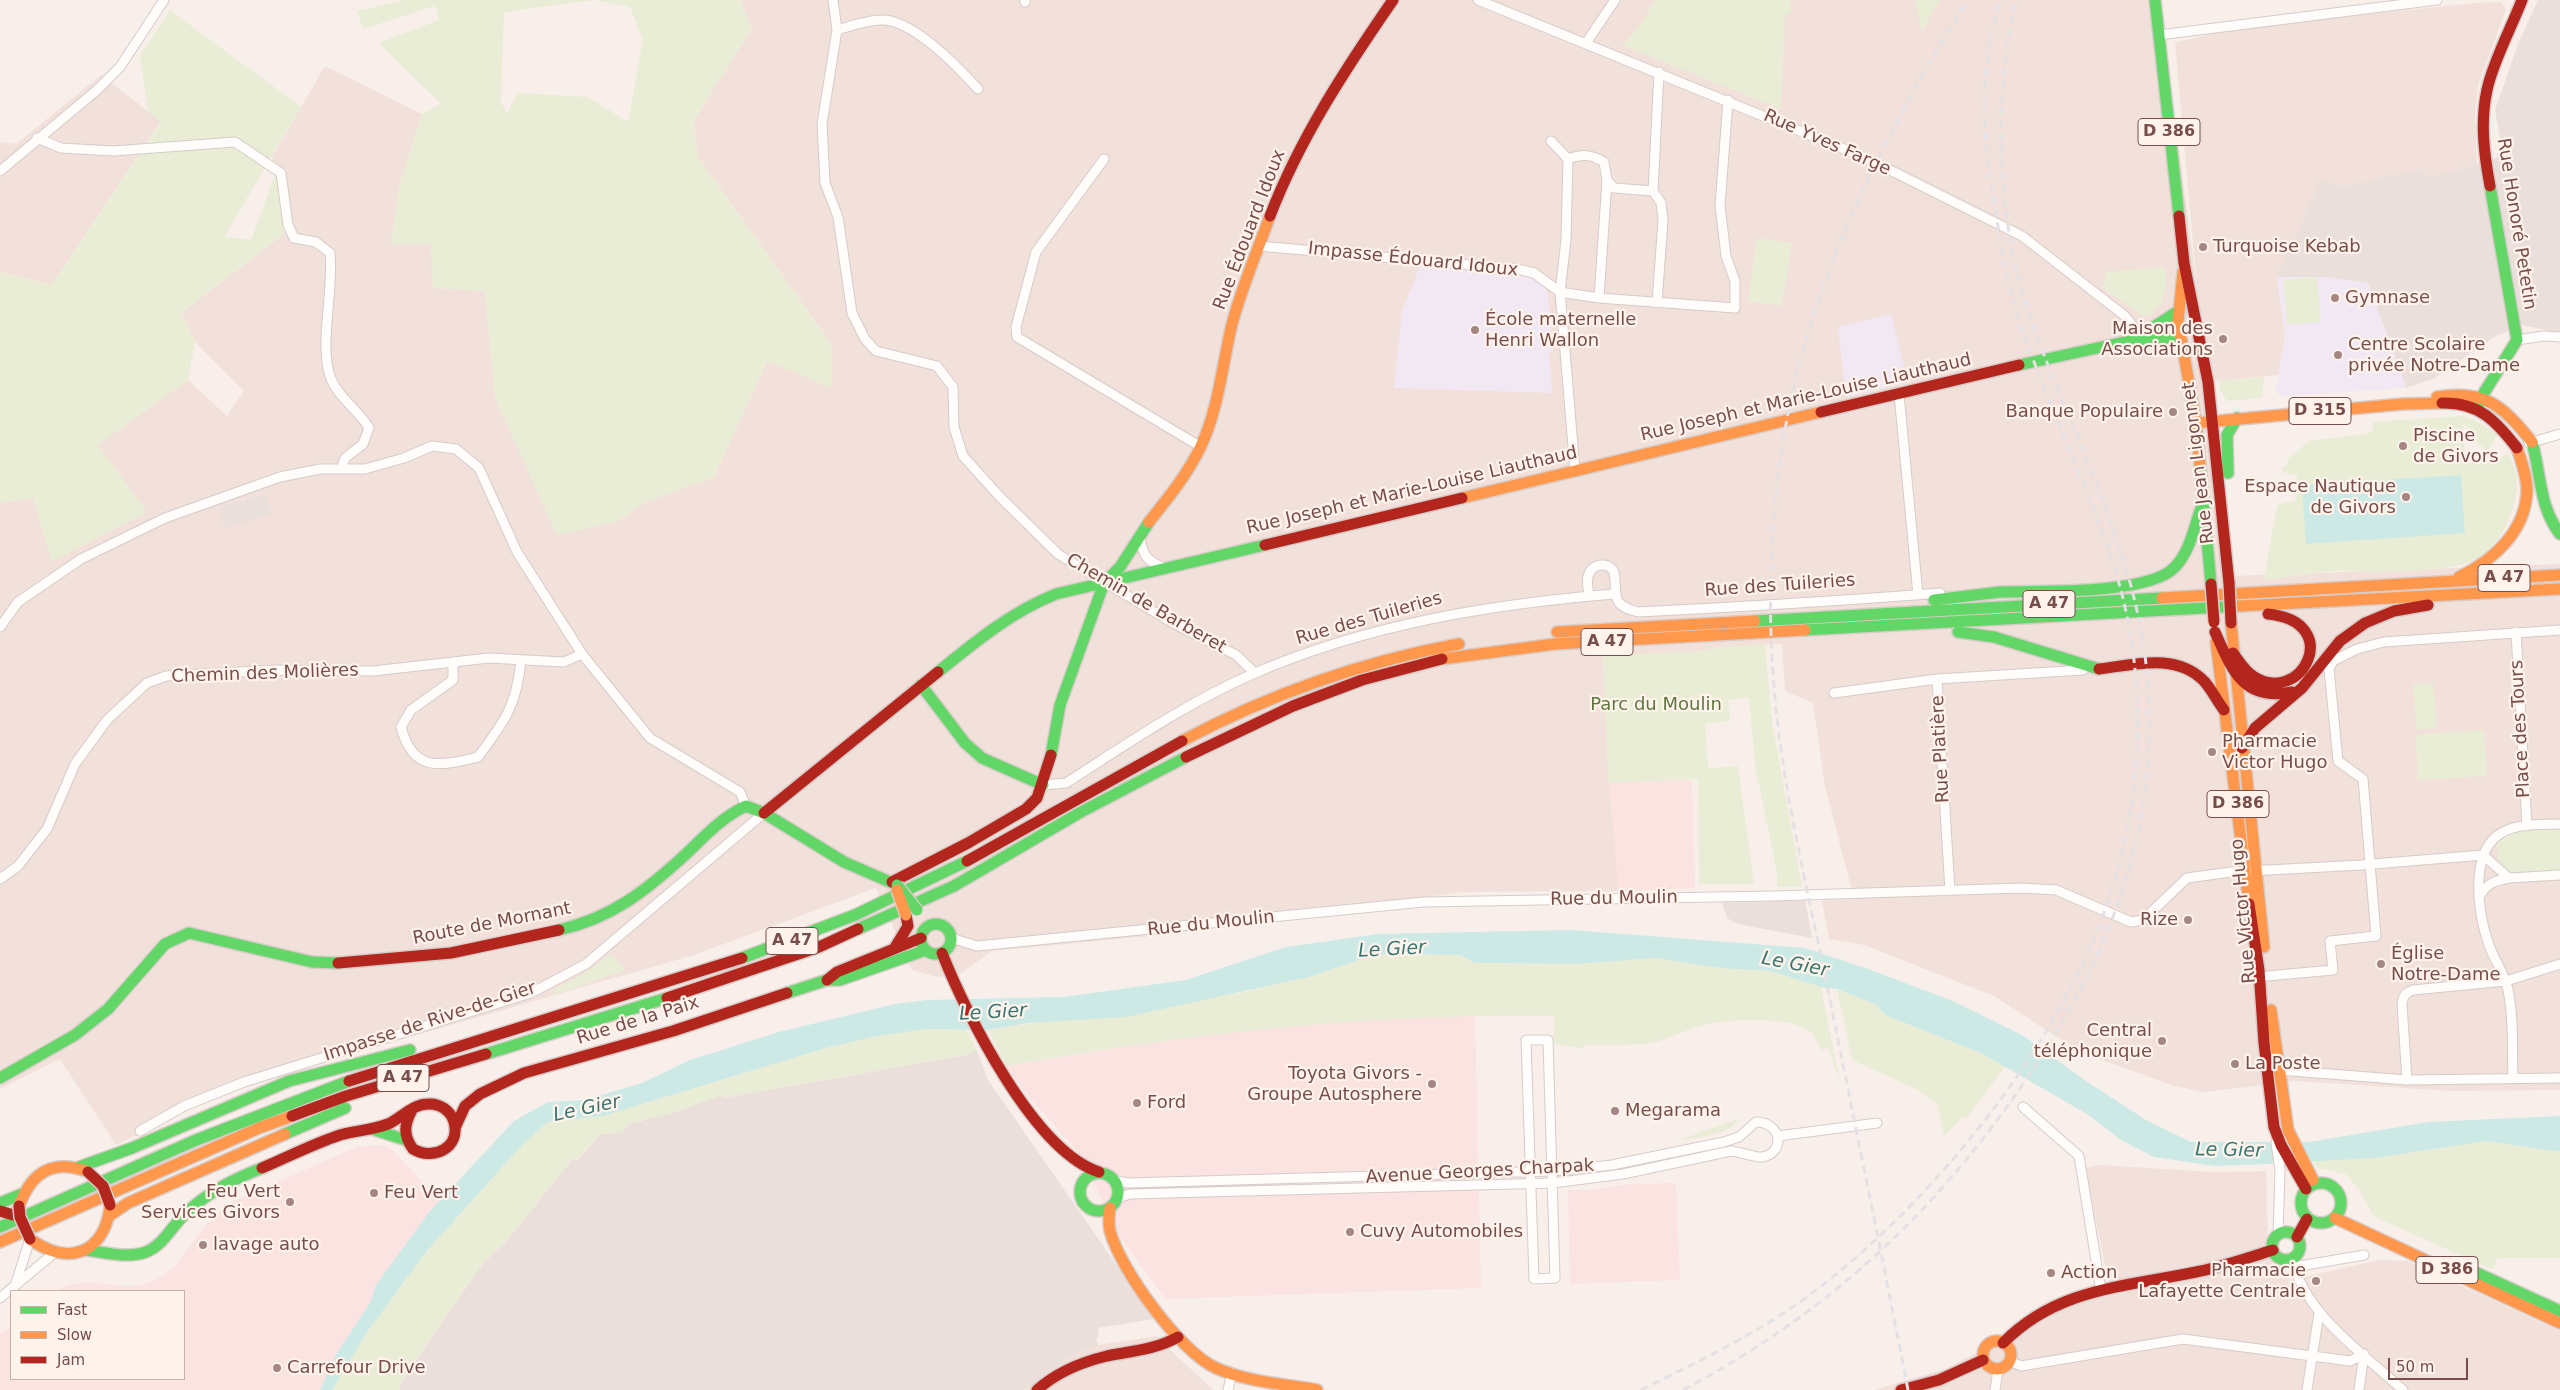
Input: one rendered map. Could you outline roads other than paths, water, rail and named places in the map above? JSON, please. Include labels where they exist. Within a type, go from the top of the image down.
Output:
[{"type":"main road","name":"Rue Édouard Idoux","points":[[1104,583],[1120,567],[1139,536],[1188,471],[1201,447],[1215,412],[1232,325],[1242,287],[1280,191],[1304,140],[1360,46],[1393,0]]},
{"type":"main road","name":"Rue Jean Ligonnet","points":[[2155,0],[2184,263],[2198,323],[2213,421],[2230,599]]},
{"type":"main road","name":"Rue Honoré Petetin","points":[[2517,340],[2484,155],[2483,121],[2487,89],[2522,0]]},
{"type":"main road","name":"Rue Jean Ligonnet","points":[[2184,263],[2178,311],[2196,423],[2202,504],[2213,600]]},
{"type":"main road","points":[[2178,311],[2198,323],[2181,339]]},
{"type":"main road","name":"Rue Joseph et Marie-Louise Liauthaud","points":[[2140,339],[2178,311]]},
{"type":"main road","name":"Rue Joseph et Marie-Louise Liauthaud","points":[[764,813],[921,685],[1016,611],[1043,598],[1082,586],[1104,583],[2076,351],[2140,339],[2181,339]]},
{"type":"main road","points":[[2477,409],[2482,396],[2517,340]]},
{"type":"main road","points":[[2489,417],[2495,403],[2496,372]]},
{"type":"main road","name":"D 315","points":[[2403,404],[2455,393],[2482,396],[2503,409],[2532,442]]},
{"type":"main road","name":"D 315","points":[[2196,423],[2403,404],[2453,403],[2477,409],[2498,423],[2517,448]]},
{"type":"main road","points":[[2224,527],[2228,486],[2227,434],[2237,418]]},
{"type":"main road","points":[[2532,442],[2538,459],[2546,511],[2560,534]]},
{"type":"main road","points":[[2448,581],[2478,568],[2493,557],[2506,543],[2519,522],[2527,489],[2517,448]]},
{"type":"main road","points":[[1848,615],[1871,607],[2000,592],[2091,589],[2152,581],[2169,572],[2177,564],[2189,542],[2202,504]]},
{"type":"main road","name":"A 47","points":[[1546,633],[2560,575]]},
{"type":"main road","points":[[895,885],[1026,809],[1037,798],[1043,784],[1060,705],[1104,583]]},
{"type":"main road","name":"A 47","points":[[0,1242],[259,1128],[346,1096],[654,1003],[819,946],[954,886],[1081,812],[1230,735],[1293,706],[1362,680],[1443,660],[1516,648],[1555,644],[2560,588]]},
{"type":"main road","points":[[2242,748],[2255,728],[2302,688],[2340,642],[2365,623],[2394,611],[2427,606],[2560,594]]},
{"type":"main road","name":"Rue Victor Hugo","points":[[2230,599],[2234,674],[2257,870],[2267,976],[2273,1069],[2274,1127],[2310,1186]]},
{"type":"main road","name":"Rue Victor Hugo","points":[[2213,600],[2237,798],[2243,871],[2273,1069],[2288,1130],[2300,1168]]},
{"type":"main road","points":[[2166,610],[2201,618],[2287,614],[2298,620],[2306,630],[2311,644],[2310,659],[2302,674],[2291,680],[2274,684],[2259,680],[2248,673],[2233,654]]},
{"type":"main road","points":[[2215,627],[2234,674],[2250,689],[2268,696],[2285,694],[2302,688]]},
{"type":"main road","points":[[1796,632],[1975,632],[2014,642],[2072,664],[2099,669],[2160,662],[2181,665],[2199,676],[2225,711]]},
{"type":"main road","name":"A 47","points":[[0,1227],[204,1136],[275,1107],[397,1065],[681,980],[784,944],[918,886],[1168,749],[1264,702],[1344,672],[1394,658],[1469,643]]},
{"type":"main road","points":[[921,685],[965,743],[982,758],[1043,784]]},
{"type":"main road","points":[[746,806],[764,813],[844,862],[895,885],[914,912],[928,926]]},
{"type":"main road","name":"Route de Mornant","points":[[0,1078],[75,1034],[108,1009],[165,944],[189,932],[312,962],[347,963],[452,953],[586,924],[626,903],[658,880],[728,814],[746,806]]},
{"type":"main road","points":[[894,949],[914,912]]},
{"type":"main road","points":[[938,924],[948,930],[951,938],[949,947],[942,953],[934,954],[926,950],[921,938],[928,926],[938,924]]},
{"type":"main road","name":"Rue de la Paix","points":[[828,980],[837,972],[921,938]]},
{"type":"main road","name":"Rue de la Paix","points":[[444,1108],[465,1106],[498,1083],[524,1073],[673,1030],[828,980],[840,980],[926,950]]},
{"type":"main road","points":[[942,953],[987,1050],[1022,1103],[1070,1158],[1079,1177],[1082,1201],[1098,1216],[1107,1238],[1116,1248],[1141,1288],[1178,1337],[1197,1357],[1214,1368],[1316,1390]]},
{"type":"main road","points":[[83,1169],[240,1100],[289,1081],[475,1034],[494,1036]]},
{"type":"main road","points":[[123,1254],[111,1241],[109,1216],[103,1186],[83,1169],[63,1165],[47,1168],[33,1178],[20,1206],[30,1239],[36,1246],[54,1254],[66,1255],[85,1250],[95,1243],[109,1216],[128,1204],[444,1065]]},
{"type":"main road","points":[[85,1250],[139,1254],[159,1245],[184,1214],[219,1186],[332,1138],[372,1129],[397,1120],[412,1110],[427,1104],[444,1108],[450,1114],[455,1128]]},
{"type":"main road","points":[[412,1110],[404,1125],[406,1140],[416,1152],[432,1155],[446,1148],[452,1142],[455,1128],[465,1106]]},
{"type":"main road","points":[[372,1129],[406,1140]]},
{"type":"main road","points":[[1070,1158],[1088,1169],[1111,1176],[1116,1181],[1118,1198],[1110,1208],[1105,1210],[1091,1209]]},
{"type":"main road","points":[[1080,1188],[1086,1177],[1099,1172]]},
{"type":"main road","points":[[2328,1184],[2334,1187],[2341,1197],[2338,1213],[2322,1224],[2307,1219],[2300,1204],[2310,1186],[2328,1184]]},
{"type":"main road","points":[[1,1209],[20,1206]]},
{"type":"main road","points":[[1,1209],[20,1206]]},
{"type":"main road","points":[[1110,1208],[1110,1230],[1116,1248]]},
{"type":"main road","name":"D 386","points":[[2338,1213],[2560,1311]]},
{"type":"main road","name":"D 386","points":[[2338,1213],[2349,1226],[2560,1323]]},
{"type":"main road","points":[[2297,1237],[2307,1219]]},
{"type":"main road","points":[[2288,1232],[2297,1237],[2300,1241],[2299,1252],[2293,1263],[2281,1259],[2273,1250],[2273,1242],[2278,1235],[2288,1232]]},
{"type":"main road","points":[[2003,1342],[2020,1324],[2047,1307],[2101,1291],[2198,1272],[2273,1250]]},
{"type":"main road","points":[[1037,1390],[1045,1381],[1103,1356],[1162,1346],[1178,1337]]},
{"type":"main road","points":[[1996,1341],[2003,1342],[2010,1350],[2010,1362],[1998,1370],[1988,1367],[1983,1360],[1982,1353],[1987,1344],[1996,1341]]},
{"type":"main road","points":[[1901,1390],[1939,1380],[1983,1360]]},
{"type":"street","points":[[0,171],[37,138],[97,90],[120,66],[164,0]]},
{"type":"street","name":"Chemin de Barberet","points":[[834,0],[837,30],[822,124],[825,183],[838,217],[852,313],[865,339],[876,351],[937,366],[953,387],[954,427],[963,456],[1000,497],[1058,554],[1171,622],[1236,655],[1255,673]]},
{"type":"street","name":"Rue Yves Farge","points":[[1478,0],[1728,100],[1866,158],[2022,236],[2125,316],[2140,339]]},
{"type":"street","points":[[1586,43],[1615,0]]},
{"type":"street","points":[[2159,35],[2437,0]]},
{"type":"street","points":[[837,30],[872,21],[893,21],[931,44],[951,60],[978,89]]},
{"type":"street","points":[[1657,303],[1663,220],[1661,203],[1653,191],[1659,72]]},
{"type":"street","points":[[1560,292],[1599,298],[1735,308],[1735,281],[1726,256],[1720,206],[1728,100]]},
{"type":"street","points":[[37,138],[60,148],[114,150],[235,142],[281,173],[288,225],[294,238],[316,242],[330,253],[332,275],[326,356],[330,377],[342,398],[360,413],[369,428],[363,444],[345,458],[341,469]]},
{"type":"street","points":[[1551,141],[1568,159],[1566,240],[1560,292],[1575,470]]},
{"type":"street","points":[[1568,159],[1594,155],[1604,162],[1607,180],[1599,298]]},
{"type":"street","points":[[1104,159],[1036,252],[1016,327],[1017,337],[1201,447]]},
{"type":"street","points":[[1607,180],[1614,188],[1653,191]]},
{"type":"street","name":"Impasse Édouard Idoux","points":[[1259,246],[1517,269],[1534,273],[1560,292]]},
{"type":"street","points":[[2517,340],[2544,336],[2560,337]]},
{"type":"street","points":[[1899,394],[1918,595]]},
{"type":"street","points":[[2517,448],[2560,434]]},
{"type":"street","points":[[0,626],[18,602],[81,559],[165,518],[280,477],[320,469],[365,468],[404,458],[432,446],[456,449],[479,468],[517,552],[582,654],[650,738],[740,792],[746,806]]},
{"type":"street","points":[[1139,536],[1143,554],[1150,562],[1164,568]]},
{"type":"street","points":[[1589,596],[1588,575],[1593,568],[1602,565],[1610,568],[1615,575],[1614,594]]},
{"type":"street","name":"Rue des Tuileries","points":[[1043,784],[1066,783],[1198,701],[1255,673],[1357,637],[1446,615],[1614,594],[1619,603],[1628,610],[1638,612],[1761,606],[1817,600],[2000,592]]},
{"type":"street","points":[[2267,976],[2334,970],[2330,941],[2376,936],[2372,864],[2363,779],[2338,761],[2329,669],[2333,661],[2357,649],[2384,642],[2560,630]]},
{"type":"street","name":"Place des Tours","points":[[2516,632],[2527,826]]},
{"type":"street","name":"Chemin des Molières","points":[[0,879],[18,866],[47,829],[75,764],[107,720],[147,683],[166,676],[276,670],[373,671],[489,658],[564,662],[582,654]]},
{"type":"street","points":[[453,662],[453,680],[411,710],[401,727],[405,744],[416,758],[433,763],[451,764],[478,758],[503,724],[518,689],[521,660]]},
{"type":"street","name":"Rue Platière","points":[[1950,891],[1937,680],[2099,669]]},
{"type":"street","points":[[1834,693],[1937,680]]},
{"type":"street","name":"Impasse de Rive-de-Gier","points":[[140,1131],[184,1106],[244,1082],[531,993],[586,964],[764,813]]},
{"type":"street","points":[[2513,1078],[2509,991],[2488,944],[2479,897],[2478,879],[2483,855],[2502,832],[2527,826],[2560,824]]},
{"type":"street","points":[[2483,855],[2509,878]]},
{"type":"street","name":"Rue du Moulin","points":[[951,938],[977,946],[1424,902],[2022,888],[2056,890],[2131,922],[2143,920],[2187,878],[2243,871],[2372,864],[2483,855]]},
{"type":"street","points":[[2479,897],[2486,886],[2493,881],[2509,878],[2560,875]]},
{"type":"street","points":[[2407,1080],[2402,1005],[2403,998],[2407,992],[2506,981],[2560,964]]},
{"type":"street","points":[[1526,1040],[1548,1040],[1553,1171],[1556,1278],[1534,1279],[1526,1040]]},
{"type":"street","points":[[2273,1069],[2407,1080],[2560,1078]]},
{"type":"street","points":[[2023,1107],[2079,1156],[2101,1291]]},
{"type":"street","name":"Avenue Georges Charpak","points":[[1116,1181],[1130,1183],[1530,1173],[1612,1165],[1724,1142],[1739,1137],[1756,1122],[1765,1122],[1774,1126],[1778,1136],[1778,1143],[1773,1152],[1764,1157],[1756,1158],[1747,1153],[1732,1151],[1623,1174],[1553,1183],[1223,1193],[1184,1192],[1130,1194],[1118,1198]]},
{"type":"street","points":[[1778,1136],[1877,1123]]},
{"type":"street","name":"Rue Victor Hugo","points":[[2274,1127],[2280,1170],[2278,1235]]},
{"type":"street","points":[[14,1287],[30,1239]]},
{"type":"street","points":[[10,1290],[54,1254]]},
{"type":"street","points":[[2364,1255],[2293,1263],[2300,1284],[2319,1313],[2403,1390]]},
{"type":"street","points":[[0,1298],[10,1290]]},
{"type":"street","points":[[2306,1390],[2310,1356],[2319,1313]]},
{"type":"street","points":[[2010,1362],[2021,1366],[2183,1339],[2350,1361],[2364,1354]]},
{"type":"street","points":[[2359,1390],[2364,1354]]},
{"type":"street","points":[[1995,1390],[1998,1370]]},
{"type":"street","points":[[1228,1390],[1232,1373]]},
{"type":"water","points":[[2461,475],[2465,533],[2306,544],[2302,485]]},
{"type":"water","name":"Le Gier","points":[[1571,930],[1805,948],[1871,970],[1955,1002],[2024,1036],[2083,1079],[2146,1120],[2191,1142],[2310,1142],[2429,1122],[2560,1116],[2560,1152],[2486,1141],[2376,1158],[2266,1164],[2215,1166],[2154,1157],[2121,1140],[2087,1114],[1983,1054],[1885,1015],[1877,1005],[1837,989],[1821,987],[1770,971],[1719,968],[1656,958],[1577,964],[1475,963],[1460,955],[1377,954],[1309,977],[1126,1017],[1029,1023],[988,1030],[925,1029],[873,1037],[826,1048],[603,1116],[548,1122],[523,1144],[426,1252],[368,1331],[332,1390],[320,1390],[337,1353],[370,1303],[376,1285],[430,1211],[514,1121],[548,1102],[585,1100],[642,1083],[690,1060],[779,1032],[895,1004],[927,1000],[1064,997],[1186,980],[1286,947],[1379,934]]},
{"type":"railway","points":[[1908,1390],[1789,798],[1779,735],[1775,694],[1772,652],[1771,569],[1777,485],[1790,403],[1803,349],[1820,296],[1839,245],[1885,144],[1967,0]]},
{"type":"railway","points":[[1641,1390],[1750,1334],[1811,1294],[1856,1258],[1943,1171],[1984,1122],[2021,1070],[2055,1017],[2083,963],[2105,910],[2118,870],[2134,785],[2137,742],[2134,656],[2127,614],[2116,573],[2093,507],[2028,346],[2013,299],[2004,258],[1990,176],[1984,100],[1989,49],[2001,0]]},
{"type":"railway","points":[[1683,1390],[1735,1360],[1784,1328],[1830,1294],[1874,1257],[1915,1218],[1953,1175],[1990,1130],[2025,1081],[2062,1022],[2094,962],[2119,901],[2137,838],[2147,774],[2149,708],[2143,641],[2127,572],[2106,508],[2030,317],[2019,280],[2005,201],[2001,118],[2003,78],[2008,38],[2016,0]]},
{"type":"place","name":"Turquoise Kebab","points":[[2203,247]]},
{"type":"place","name":"Gymnase","points":[[2335,298]]},
{"type":"place","name":"École maternelle Henri Wallon","points":[[1475,330]]},
{"type":"place","name":"Maison des Associations","points":[[2223,339]]},
{"type":"place","name":"Centre Scolaire privée Notre-Dame","points":[[2338,355]]},
{"type":"place","name":"Banque Populaire","points":[[2173,412]]},
{"type":"place","name":"Piscine de Givors","points":[[2403,446]]},
{"type":"place","name":"Espace Nautique de Givors","points":[[2406,497]]},
{"type":"place","name":"Pharmacie Victor Hugo","points":[[2212,752]]},
{"type":"place","name":"Rize","points":[[2188,920]]},
{"type":"place","name":"Église Notre-Dame","points":[[2381,964]]},
{"type":"place","name":"Central téléphonique","points":[[2162,1041]]},
{"type":"place","name":"La Poste","points":[[2235,1064]]},
{"type":"place","name":"Toyota Givors - Groupe Autosphere","points":[[1432,1084]]},
{"type":"place","name":"Ford","points":[[1137,1103]]},
{"type":"place","name":"Megarama","points":[[1615,1111]]},
{"type":"place","name":"Feu Vert","points":[[374,1193]]},
{"type":"place","name":"Feu Vert Services Givors","points":[[290,1202]]},
{"type":"place","name":"Cuvy Automobiles","points":[[1350,1232]]},
{"type":"place","name":"lavage auto","points":[[203,1245]]},
{"type":"place","name":"Action","points":[[2051,1273]]},
{"type":"place","name":"Pharmacie Lafayette Centrale","points":[[2316,1281]]},
{"type":"place","name":"Carrefour Drive","points":[[277,1368]]},
{"type":"park label","name":"Parc du Moulin","points":[[1656,705]]}]
